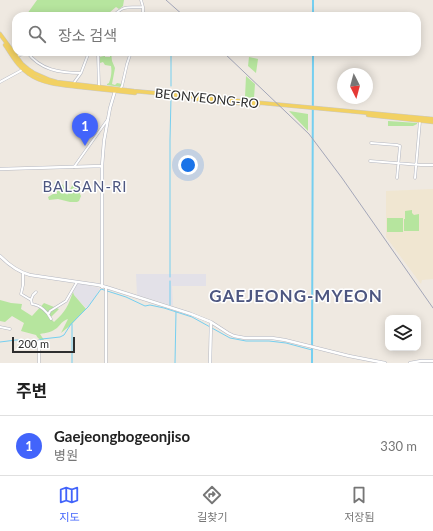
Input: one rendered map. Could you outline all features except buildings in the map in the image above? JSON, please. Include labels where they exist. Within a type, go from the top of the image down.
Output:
[{"type":"main road","name":"BEONYEONG-RO","points":[[0,34],[12,50]]},
{"type":"main road","name":"BEONYEONG-RO","points":[[0,38],[12,56]]},
{"type":"main road","name":"BEONYEONG-RO","points":[[12,56],[25,68],[50,80],[73,84],[311,109]]},
{"type":"main road","name":"BEONYEONG-RO","points":[[17,56],[30,74],[46,82],[62,85],[433,120]]},
{"type":"main road","name":"BEONYEONG-RO","points":[[317,109],[420,120],[433,120]]},
{"type":"street","points":[[141,0],[143,12]]},
{"type":"street","points":[[117,12],[120,9],[134,6],[137,8],[143,7]]},
{"type":"street","points":[[29,56],[38,64],[49,69],[65,73],[81,73]]},
{"type":"street","points":[[73,84],[81,73],[87,56]]},
{"type":"street","points":[[98,56],[99,86]]},
{"type":"street","points":[[102,287],[102,166],[104,141],[110,108],[115,91],[120,89],[122,86],[130,56]]},
{"type":"street","points":[[0,82],[25,68]]},
{"type":"street","points":[[74,167],[109,116]]},
{"type":"street","points":[[415,178],[420,120]]},
{"type":"street","points":[[371,143],[400,146],[397,178]]},
{"type":"street","points":[[370,161],[433,165]]},
{"type":"street","points":[[0,169],[102,166]]},
{"type":"street","points":[[0,256],[12,267],[23,273],[102,287],[106,290],[179,310],[211,323],[228,333],[239,337],[251,339],[277,339],[385,363]]},
{"type":"street","points":[[23,273],[21,294],[31,300],[32,304],[35,304],[49,313],[51,319]]},
{"type":"street","points":[[49,313],[66,301],[77,282]]},
{"type":"street","points":[[106,290],[106,363]]},
{"type":"street","points":[[31,300],[36,292]]},
{"type":"street","points":[[210,363],[211,323]]},
{"type":"street","points":[[0,327],[10,329]]},
{"type":"street","points":[[39,341],[39,363]]},
{"type":"street","points":[[410,363],[428,360],[433,361]]},
{"type":"shaded area","points":[[433,189],[433,279],[422,280],[421,284],[386,237],[386,191]]},
{"type":"shaded area","points":[[136,274],[206,274],[206,286],[172,286],[173,306],[137,295]]},
{"type":"shaded area","points":[[77,283],[100,288],[94,299],[86,308],[74,295],[73,292]]},
{"type":"green space","points":[[37,0],[124,0],[123,6],[119,9],[116,7],[110,12],[28,12]]},
{"type":"green space","points":[[111,56],[115,68],[112,84],[122,84],[121,87],[107,85],[110,79],[111,66],[105,65],[103,62],[100,63],[100,57]]},
{"type":"green space","points":[[249,57],[258,59],[256,73],[248,66]]},
{"type":"green space","points":[[246,76],[255,84],[254,98],[245,97]]},
{"type":"green space","points":[[289,111],[308,114],[308,131]]},
{"type":"green space","points":[[388,121],[417,124],[413,126],[388,126]]},
{"type":"green space","points":[[58,181],[63,185],[67,195],[73,184],[75,187],[80,186],[82,189],[79,192],[81,196],[79,201],[70,202],[58,199],[49,200],[48,197],[53,194],[57,194],[54,183]]},
{"type":"green space","points":[[412,210],[414,215],[419,214],[419,231],[404,231],[405,211]]},
{"type":"green space","points":[[387,218],[403,218],[403,232],[387,232]]},
{"type":"green space","points":[[73,292],[86,309],[61,333],[68,319],[57,328],[47,333],[40,334],[44,340],[39,339],[36,335],[21,331],[24,323],[12,316],[5,322],[0,321],[0,300],[22,304],[21,309],[32,316],[44,303],[59,309],[50,318],[54,322],[66,308]]},
{"type":"waterway","points":[[313,0],[313,12]]},
{"type":"waterway","points":[[171,56],[171,86]]},
{"type":"waterway","points":[[312,363],[313,56]]},
{"type":"waterway","points":[[170,277],[171,98]]},
{"type":"waterway","points":[[170,281],[170,305]]},
{"type":"waterway","points":[[0,342],[16,340],[37,341],[64,335],[71,324],[88,307],[101,289],[126,297],[145,306],[150,305],[164,308],[192,317],[230,338],[246,341],[286,343],[312,350]]},
{"type":"waterway","points":[[175,363],[176,312]]},
{"type":"waterway","points":[[72,324],[72,363]]},
{"type":"railway","points":[[166,0],[180,12]]},
{"type":"railway","points":[[227,56],[309,134],[342,178],[433,308]]},
{"type":"place","name":"Gaejeongbogeonjiso","points":[[85,146]]},
{"type":"district","name":"BALSAN-RI","points":[[85,187]]},
{"type":"district","name":"GAEJEONG-MYEON","points":[[296,296]]}]
